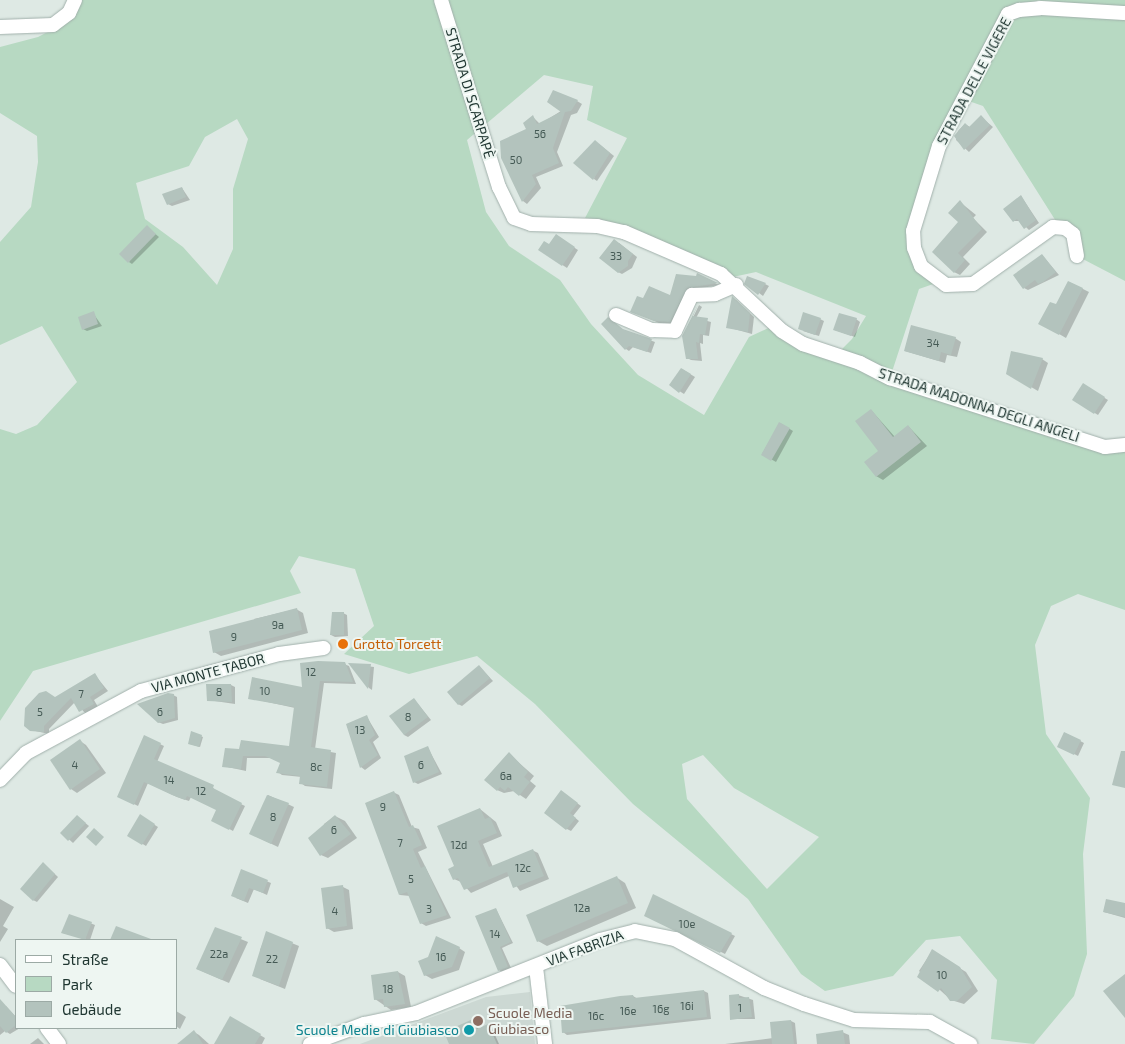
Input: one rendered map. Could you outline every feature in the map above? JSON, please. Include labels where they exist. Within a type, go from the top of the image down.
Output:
[{"type":"street","points":[[0,27],[53,25],[68,13],[75,0]]},
{"type":"street","name":"STRADA DI SCARPAPÈ","points":[[441,0],[499,187],[514,218]]},
{"type":"street","name":"STRADA DELLE VIGERE","points":[[1077,256],[1073,234],[1065,228],[1053,227],[973,284],[954,286],[939,282],[922,266],[914,248],[913,231],[938,146],[1008,14],[1015,10],[1040,8],[1125,13]]},
{"type":"street","name":"STRADA MADONNA DEGLI ANGELI","points":[[514,218],[531,224],[613,228],[710,268],[736,286],[782,331],[803,344],[860,363],[890,378],[1105,447],[1125,445]]},
{"type":"street","points":[[616,315],[652,330],[675,331],[692,295],[715,294],[736,286]]},
{"type":"street","name":"VIA MONTE TABOR","points":[[0,780],[26,753],[141,691],[279,654],[324,648]]},
{"type":"street","name":"VIA FABRIZIA","points":[[310,1044],[364,1024],[416,1013],[620,933],[635,931],[663,935],[796,1002],[854,1020],[930,1022],[970,1044]]},
{"type":"street","points":[[0,964],[15,985]]},
{"type":"street","points":[[536,967],[545,1044]]},
{"type":"street","points":[[48,1029],[58,1044]]},
{"type":"shaded area","name":"Scuole Media Giubiasco","points":[[530,992],[535,1044],[360,1044],[486,997]]},
{"type":"green space","points":[[73,0],[1125,0],[1125,281],[1077,256],[1078,249],[1059,226],[983,106],[963,99],[944,134],[912,239],[939,282],[919,289],[890,378],[1082,439],[1125,445],[1125,610],[1078,594],[1051,606],[1035,645],[1046,734],[1090,798],[1083,854],[1087,954],[1074,996],[1034,1044],[991,1039],[997,980],[960,936],[926,940],[893,976],[825,991],[801,974],[748,899],[633,804],[535,704],[477,656],[409,674],[344,654],[374,626],[355,569],[299,556],[290,571],[301,593],[33,671],[0,721],[0,429],[16,434],[37,425],[77,382],[42,326],[0,345],[0,242],[31,207],[38,162],[37,136],[0,113],[0,47],[38,37],[61,25]],"holes":[[[544,75],[593,86],[587,120],[627,138],[585,218],[624,226],[728,278],[756,272],[866,316],[852,339],[837,354],[775,325],[749,337],[704,415],[638,375],[591,324],[560,280],[509,246],[486,212],[467,140]],[[237,119],[248,139],[233,189],[233,249],[217,285],[183,247],[145,219],[136,183],[189,166],[205,137]],[[703,755],[734,788],[819,837],[767,889],[687,799],[682,764]]]},
{"type":"building","points":[[553,90],[578,100],[571,111],[565,112],[553,148],[559,163],[532,175],[536,184],[522,202],[501,158],[500,141],[526,129],[523,123],[533,115],[537,124],[561,112],[547,102]]},
{"type":"building","points":[[981,115],[990,125],[964,150],[954,136],[965,123],[969,127]]},
{"type":"building","points":[[595,140],[610,153],[593,180],[573,163]]},
{"type":"building","points":[[182,187],[186,197],[167,205],[162,194]]},
{"type":"building","points":[[1021,195],[1036,220],[1024,229],[1017,219],[1013,222],[1003,209]]},
{"type":"building","points":[[960,200],[982,229],[958,253],[965,260],[954,273],[932,252],[958,222],[948,213]]},
{"type":"building","points":[[147,225],[156,234],[128,263],[119,254]]},
{"type":"building","points":[[556,234],[575,247],[562,266],[538,250],[544,241],[549,244]]},
{"type":"building","points":[[614,239],[633,254],[628,261],[628,266],[618,273],[599,258]]},
{"type":"building","points":[[1042,254],[1056,272],[1043,282],[1038,284],[1035,280],[1023,289],[1013,275]]},
{"type":"building","points":[[697,273],[718,283],[687,288],[670,322],[654,321],[630,312],[637,296],[643,298],[649,286],[670,295],[676,274],[696,276]]},
{"type":"building","points":[[747,276],[766,283],[758,295],[744,284]]},
{"type":"building","points":[[1068,281],[1083,288],[1059,335],[1038,324],[1050,302],[1056,304]]},
{"type":"building","points":[[732,296],[750,313],[748,332],[726,328]]},
{"type":"building","points":[[699,303],[693,316],[708,318],[705,335],[700,334],[699,343],[696,342],[698,359],[686,359],[682,336]]},
{"type":"building","points":[[94,311],[98,324],[82,330],[78,317]]},
{"type":"building","points":[[803,312],[821,318],[815,335],[798,329]]},
{"type":"building","points":[[839,313],[857,318],[851,336],[833,330]]},
{"type":"building","points":[[608,317],[623,329],[652,339],[647,352],[629,346],[625,350],[601,324]]},
{"type":"building","points":[[911,325],[956,337],[951,355],[941,352],[939,361],[904,351]]},
{"type":"building","points":[[1011,351],[1043,358],[1031,389],[1006,374]]},
{"type":"building","points":[[681,368],[691,374],[679,393],[669,385]]},
{"type":"building","points":[[1083,383],[1105,397],[1094,414],[1072,400]]},
{"type":"building","points":[[871,409],[893,437],[908,425],[921,442],[876,477],[864,462],[878,451],[855,421]]},
{"type":"building","points":[[779,422],[790,428],[771,461],[761,455]]},
{"type":"building","points":[[297,608],[302,630],[213,653],[209,631]]},
{"type":"building","points":[[332,612],[344,612],[344,635],[330,635]]},
{"type":"building","points":[[318,661],[345,662],[353,682],[320,681],[311,747],[331,750],[327,787],[299,784],[300,776],[276,773],[280,763],[265,756],[243,756],[241,769],[222,767],[225,748],[239,749],[241,740],[289,746],[294,707],[248,699],[252,677],[302,687],[300,663]]},
{"type":"building","points":[[348,663],[371,664],[368,689]]},
{"type":"building","points":[[479,665],[490,678],[458,705],[447,692]]},
{"type":"building","points":[[95,673],[104,688],[90,697],[94,704],[79,712],[71,698],[44,726],[44,732],[30,731],[24,726],[25,708],[39,693],[46,691],[55,697]]},
{"type":"building","points":[[206,684],[231,684],[232,702],[207,701]]},
{"type":"building","points":[[168,693],[174,694],[175,718],[158,723],[137,704]]},
{"type":"building","points":[[414,698],[428,717],[404,735],[389,716]]},
{"type":"building","points":[[367,715],[375,735],[369,740],[378,755],[360,768],[346,724]]},
{"type":"building","points":[[191,731],[202,735],[199,747],[188,744]]},
{"type":"building","points":[[1064,732],[1081,740],[1074,755],[1057,747]]},
{"type":"building","points":[[144,735],[161,743],[154,759],[214,785],[213,788],[242,803],[229,830],[211,821],[216,810],[187,796],[185,800],[144,782],[134,805],[117,797]]},
{"type":"building","points":[[80,739],[100,769],[70,790],[50,760]]},
{"type":"building","points":[[428,746],[439,772],[413,783],[404,756]]},
{"type":"building","points":[[1121,751],[1125,751],[1125,788],[1112,785]]},
{"type":"building","points":[[509,752],[528,772],[524,777],[530,782],[519,796],[508,787],[505,791],[500,787],[497,791],[484,780]]},
{"type":"building","points":[[561,790],[578,803],[570,813],[576,818],[566,830],[544,813]]},
{"type":"building","points":[[394,791],[409,827],[413,825],[422,845],[413,849],[421,868],[425,866],[447,915],[420,924],[407,892],[399,895],[365,803]]},
{"type":"building","points":[[267,795],[289,803],[271,844],[249,834]]},
{"type":"building","points":[[480,808],[485,819],[490,817],[497,833],[478,841],[489,867],[533,849],[544,876],[513,888],[507,872],[464,890],[458,878],[453,880],[448,869],[454,866],[437,826]]},
{"type":"building","points":[[140,814],[155,824],[142,845],[127,836]]},
{"type":"building","points":[[77,815],[86,823],[68,841],[60,833]]},
{"type":"building","points":[[335,815],[351,834],[320,856],[308,838]]},
{"type":"building","points":[[94,828],[104,837],[96,846],[86,837]]},
{"type":"building","points":[[43,862],[55,874],[33,901],[20,889]]},
{"type":"building","points":[[241,869],[268,880],[263,893],[249,888],[244,901],[231,896]]},
{"type":"building","points":[[617,876],[628,903],[537,942],[526,915]]},
{"type":"building","points":[[343,885],[347,926],[326,929],[321,888]]},
{"type":"building","points":[[653,894],[732,933],[720,953],[644,916]]},
{"type":"building","points":[[1106,899],[1125,903],[1125,917],[1103,912]]},
{"type":"building","points":[[496,908],[511,942],[500,947],[508,967],[498,971],[475,916]]},
{"type":"building","points":[[69,914],[92,922],[85,939],[61,933]]},
{"type":"building","points":[[116,926],[151,939],[110,939]]},
{"type":"building","points":[[215,927],[242,937],[222,980],[196,969]]},
{"type":"building","points":[[266,931],[293,942],[279,986],[252,976]]},
{"type":"building","points":[[436,936],[460,947],[452,967],[424,976],[418,961],[428,957]]},
{"type":"building","points":[[932,949],[960,967],[972,987],[957,1001],[950,1001],[941,988],[938,992],[917,977]]},
{"type":"building","points":[[398,971],[405,1004],[384,1007],[383,999],[374,1000],[371,975]]},
{"type":"building","points":[[1125,974],[1125,1018],[1103,991]]},
{"type":"building","points":[[704,990],[707,1017],[562,1033],[560,1006],[620,996],[633,995],[634,998]]},
{"type":"building","points":[[739,994],[739,998],[749,997],[752,1017],[730,1020],[729,995]]},
{"type":"building","points":[[0,999],[15,1016],[15,1026],[6,1033],[0,1026]]},
{"type":"building","points":[[230,1016],[261,1034],[255,1044],[214,1044]]},
{"type":"building","name":"Scuole Medie di Giubiasco","points":[[473,1019],[477,1029],[488,1024],[497,1044],[449,1044],[444,1032]]},
{"type":"building","points":[[791,1020],[794,1044],[772,1044],[770,1022]]},
{"type":"building","points":[[194,1030],[203,1044],[177,1044]]},
{"type":"building","points":[[843,1030],[845,1044],[817,1044],[816,1034]]},
{"type":"place","name":"Grotto Torcett","points":[[343,644]]},
{"type":"place","name":"Scuole Media Giubiasco","points":[[478,1021]]},
{"type":"place","name":"Scuole Medie di Giubiasco","points":[[469,1030]]}]
